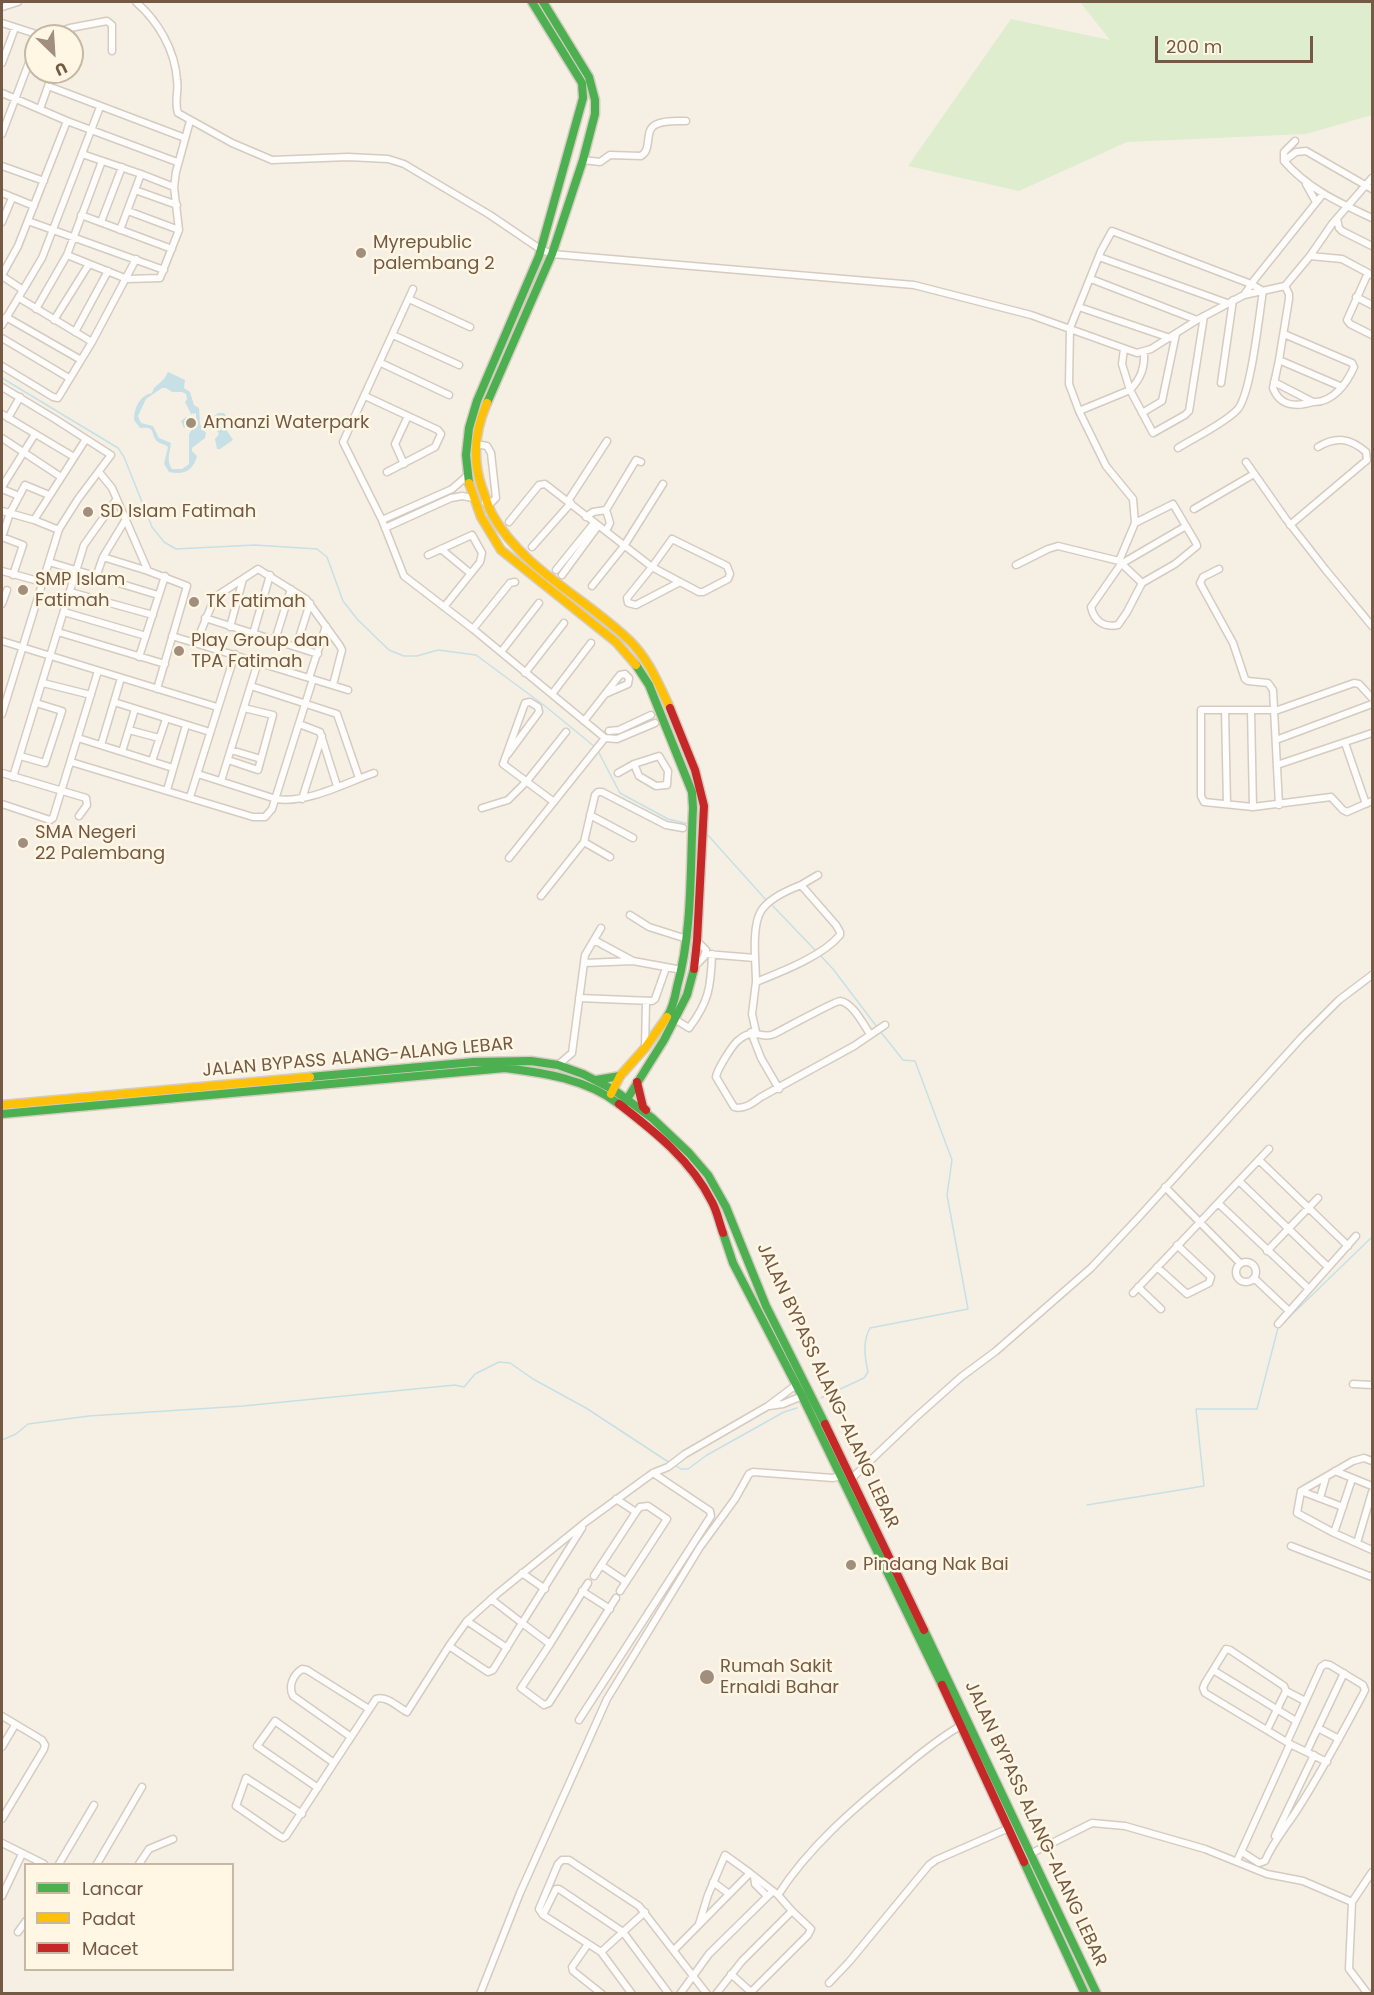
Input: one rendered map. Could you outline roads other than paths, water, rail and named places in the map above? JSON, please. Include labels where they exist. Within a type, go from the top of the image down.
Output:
[{"type":"main road","points":[[531,2],[583,85],[579,118],[566,159],[552,218],[534,271],[472,416],[467,444],[467,476],[473,498],[490,534],[501,550],[616,642],[642,674],[665,722],[692,792],[692,842],[695,876],[700,888],[692,940],[671,1011],[623,1074],[612,1093]]},
{"type":"main road","points":[[543,2],[589,76],[594,92],[595,114],[583,160],[552,254],[484,409],[476,444],[476,463],[485,502],[491,516],[507,538],[545,574],[559,576],[625,636],[651,667],[699,783],[704,806],[704,828],[702,847],[695,876],[690,886],[694,967],[687,996],[676,1020],[625,1103]]},
{"type":"main road","points":[[516,563],[523,555]]},
{"type":"main road","points":[[690,886],[700,888]]},
{"type":"main road","name":"JALAN BYPASS ALANG-ALANG LEBAR","points":[[2,1105],[474,1062],[531,1061],[558,1065],[583,1074],[596,1080],[625,1103],[692,1170],[713,1203],[734,1263],[796,1385],[809,1401],[852,1478],[1085,1994]]},
{"type":"main road","name":"JALAN BYPASS ALANG-ALANG LEBAR","points":[[2,1114],[505,1068],[552,1074],[612,1093]]},
{"type":"main road","points":[[596,1080],[623,1074],[638,1080]]},
{"type":"main road","points":[[638,1080],[643,1107],[652,1118]]},
{"type":"main road","name":"JALAN BYPASS ALANG-ALANG LEBAR","points":[[625,1103],[652,1118],[708,1174],[720,1194],[766,1306],[841,1476],[1030,1854],[1097,1994]]},
{"type":"street","points":[[2,7],[18,2]]},
{"type":"street","points":[[136,2],[156,23],[164,38],[177,77],[177,111],[190,121],[232,143],[272,160],[348,157],[388,159],[404,164],[490,215],[540,249],[552,254],[914,285],[1031,315],[1137,353],[1144,352],[1244,295],[1285,286],[1337,219],[1369,188],[1372,178]]},
{"type":"street","points":[[84,25],[107,21],[112,25],[112,51]]},
{"type":"street","points":[[2,23],[24,30]]},
{"type":"street","points":[[2,63],[15,28]]},
{"type":"street","points":[[2,134],[24,74]]},
{"type":"street","points":[[40,109],[48,86],[185,138]]},
{"type":"street","points":[[2,93],[67,121],[177,162]]},
{"type":"street","points":[[2,325],[42,258],[100,107]]},
{"type":"street","points":[[583,160],[600,162],[610,155],[641,156],[647,150],[650,130],[653,126],[662,122],[686,120]]},
{"type":"street","points":[[23,290],[2,276],[18,246],[67,121]]},
{"type":"street","points":[[67,255],[127,279],[158,280],[179,230],[174,187],[177,162],[190,121]]},
{"type":"street","points":[[1295,141],[1284,152],[1284,160],[1304,181],[1323,194],[1372,218]]},
{"type":"street","points":[[1284,160],[1296,152],[1305,151],[1369,188]]},
{"type":"street","points":[[82,154],[174,187]]},
{"type":"street","points":[[36,309],[67,255],[102,161]]},
{"type":"street","points":[[2,166],[44,181]]},
{"type":"street","points":[[101,222],[122,167]]},
{"type":"street","points":[[120,230],[141,174]]},
{"type":"street","points":[[1304,181],[1316,202]]},
{"type":"street","points":[[135,190],[177,205]]},
{"type":"street","points":[[2,193],[34,206]]},
{"type":"street","points":[[1244,295],[1323,194]]},
{"type":"street","points":[[2,222],[12,198]]},
{"type":"street","points":[[128,211],[179,230]]},
{"type":"street","points":[[81,215],[172,249]]},
{"type":"street","points":[[1337,219],[1342,231],[1372,246]]},
{"type":"street","points":[[28,221],[164,270]]},
{"type":"street","points":[[1135,523],[1173,504],[1196,543],[1196,549],[1142,583],[1118,625],[1107,626],[1097,620],[1091,607],[1120,562],[1135,523],[1133,499],[1106,466],[1079,411],[1069,384],[1070,328],[1112,231],[1251,284],[1263,291]]},
{"type":"street","points":[[1310,256],[1342,259],[1370,274],[1347,318],[1348,322],[1372,335]]},
{"type":"street","points":[[1099,257],[1230,302]]},
{"type":"street","points":[[2,366],[56,399],[92,342],[136,259]]},
{"type":"street","points":[[54,320],[89,264]]},
{"type":"street","points":[[75,332],[108,271]]},
{"type":"street","points":[[1091,279],[1197,320]]},
{"type":"street","points":[[1284,334],[1353,363],[1354,368],[1342,387],[1328,398],[1301,405],[1290,405],[1274,393],[1289,294],[1285,286]]},
{"type":"street","points":[[413,289],[343,442],[382,520],[404,576],[473,629],[605,738],[622,737],[655,723],[665,722]]},
{"type":"street","points":[[1178,448],[1232,414],[1241,405],[1248,380],[1263,291]]},
{"type":"street","points":[[1356,297],[1372,305]]},
{"type":"street","points":[[19,298],[92,342]]},
{"type":"street","points":[[409,299],[470,327]]},
{"type":"street","points":[[1221,383],[1230,302]]},
{"type":"street","points":[[1079,307],[1173,336]]},
{"type":"street","points":[[1124,349],[1122,364],[1130,390],[1153,433],[1187,413],[1204,316]]},
{"type":"street","points":[[6,317],[81,360]]},
{"type":"street","points":[[393,335],[459,365]]},
{"type":"street","points":[[1142,414],[1162,401],[1173,336]]},
{"type":"street","points":[[2,338],[69,378]]},
{"type":"street","points":[[1079,411],[1130,390],[1138,382],[1144,370],[1144,352]]},
{"type":"street","points":[[1279,360],[1342,387]]},
{"type":"street","points":[[381,363],[448,395]]},
{"type":"street","points":[[1274,382],[1313,402]]},
{"type":"street","points":[[2,387],[110,454],[59,530],[2,714]]},
{"type":"street","points":[[365,396],[438,430],[441,434],[435,447],[387,472]]},
{"type":"street","points":[[8,418],[20,397]]},
{"type":"street","points":[[2,414],[74,458]]},
{"type":"street","points":[[404,464],[395,444],[408,416]]},
{"type":"street","points":[[20,496],[2,488],[35,434]]},
{"type":"street","points":[[2,438],[61,477]]},
{"type":"street","points":[[34,520],[86,439]]},
{"type":"street","points":[[1290,525],[1367,460],[1366,452],[1348,440],[1331,441],[1318,447]]},
{"type":"street","points":[[532,547],[569,502],[607,441]]},
{"type":"street","points":[[476,444],[487,446],[491,453],[496,498],[492,502],[485,502]]},
{"type":"street","points":[[606,531],[610,523],[606,510],[636,460],[641,462]]},
{"type":"street","points":[[1246,462],[1290,525],[1372,626]]},
{"type":"street","points":[[99,472],[112,488],[148,571]]},
{"type":"street","points":[[1194,509],[1254,474]]},
{"type":"street","points":[[382,520],[452,489],[467,476]]},
{"type":"street","points":[[13,575],[23,545],[2,537],[10,513],[27,484],[49,495]]},
{"type":"street","points":[[459,484],[462,496]]},
{"type":"street","points":[[509,522],[539,485],[545,484],[652,567],[699,592],[728,579],[729,569],[672,540],[652,567],[627,598],[628,603],[636,605],[680,582]]},
{"type":"street","points":[[592,586],[624,546],[663,484]]},
{"type":"street","points":[[385,528],[451,498],[462,496],[473,498]]},
{"type":"street","points":[[13,777],[84,545],[116,500]]},
{"type":"street","points":[[586,517],[593,512],[606,510]]},
{"type":"street","points":[[2,511],[59,530]]},
{"type":"street","points":[[96,577],[103,557],[126,519]]},
{"type":"street","points":[[545,574],[552,569],[559,576],[596,525]]},
{"type":"street","points":[[1120,562],[1186,526]]},
{"type":"street","points":[[428,555],[472,535],[483,556],[444,607]]},
{"type":"street","points":[[1016,565],[1058,546],[1120,562],[1142,583]]},
{"type":"street","points":[[441,549],[470,573]]},
{"type":"street","points":[[103,557],[165,576],[187,586],[157,689]]},
{"type":"street","points":[[49,562],[158,596]]},
{"type":"street","points":[[196,643],[215,597],[258,569],[310,603],[342,650],[333,685]]},
{"type":"street","points":[[1219,569],[1203,577],[1200,583],[1233,643],[1245,679],[1268,683],[1274,692],[1279,805]]},
{"type":"street","points":[[2,571],[42,582]]},
{"type":"street","points":[[253,634],[270,575]]},
{"type":"street","points":[[139,657],[165,576]]},
{"type":"street","points":[[230,627],[244,579]]},
{"type":"street","points":[[473,629],[510,583],[515,582]]},
{"type":"street","points":[[275,640],[291,589]]},
{"type":"street","points":[[2,605],[7,590]]},
{"type":"street","points":[[70,592],[153,615]]},
{"type":"street","points":[[296,647],[310,603]]},
{"type":"street","points":[[501,652],[538,603]]},
{"type":"street","points":[[64,612],[146,636]]},
{"type":"street","points":[[205,618],[318,654]]},
{"type":"street","points":[[525,673],[564,623]]},
{"type":"street","points":[[71,762],[260,818],[269,815],[299,724],[326,626]]},
{"type":"street","points":[[58,632],[165,664]]},
{"type":"street","points":[[172,636],[348,690]]},
{"type":"street","points":[[2,641],[217,707]]},
{"type":"street","points":[[552,694],[591,643]]},
{"type":"street","points":[[190,797],[235,654]]},
{"type":"street","points":[[221,781],[258,662]]},
{"type":"street","points":[[2,804],[52,820],[98,671]]},
{"type":"street","points":[[101,745],[121,678]]},
{"type":"street","points":[[43,682],[91,695]]},
{"type":"street","points":[[1345,743],[1369,802],[1346,812],[1333,797],[1253,807],[1205,803],[1201,796],[1201,710],[1276,710],[1354,683],[1359,684],[1372,698]]},
{"type":"street","points":[[251,687],[339,715],[359,778]]},
{"type":"street","points":[[584,721],[606,694]]},
{"type":"street","points":[[114,702],[210,732]]},
{"type":"street","points":[[508,754],[539,712],[538,707],[530,702],[525,703],[503,764],[554,802]]},
{"type":"street","points":[[20,756],[45,764],[62,711],[36,703]]},
{"type":"street","points":[[1276,740],[1372,704]]},
{"type":"street","points":[[228,760],[258,770],[273,715],[244,708]]},
{"type":"street","points":[[609,730],[619,730],[651,715],[659,708]]},
{"type":"street","points":[[122,752],[135,709]]},
{"type":"street","points":[[1225,710],[1227,804]]},
{"type":"street","points":[[1251,710],[1253,807]]},
{"type":"street","points":[[651,715],[655,723]]},
{"type":"street","points":[[152,761],[166,718]]},
{"type":"street","points":[[299,724],[320,732],[337,786]]},
{"type":"street","points":[[167,790],[186,725]]},
{"type":"street","points":[[129,730],[159,738]]},
{"type":"street","points":[[619,730],[622,737]]},
{"type":"street","points":[[482,808],[508,800],[527,781],[566,732]]},
{"type":"street","points":[[302,799],[322,736]]},
{"type":"street","points":[[1277,765],[1372,736]]},
{"type":"street","points":[[78,738],[173,768]]},
{"type":"street","points":[[509,858],[605,738]]},
{"type":"street","points":[[231,750],[261,759]]},
{"type":"street","points":[[618,773],[634,764],[657,756],[666,768],[668,785],[656,786],[639,776],[634,764]]},
{"type":"street","points":[[666,768],[681,761]]},
{"type":"street","points":[[198,774],[287,801],[302,799],[374,772]]},
{"type":"street","points":[[2,774],[87,798],[87,805],[79,816]]},
{"type":"street","points":[[541,896],[584,842],[595,795],[598,792],[666,825],[683,828],[693,823]]},
{"type":"street","points":[[590,815],[633,838]]},
{"type":"street","points":[[683,828],[692,842]]},
{"type":"street","points":[[584,842],[610,857]]},
{"type":"street","points":[[779,1089],[761,1058],[753,1032],[757,923],[760,912],[767,904],[786,891],[818,875]]},
{"type":"street","points":[[756,982],[812,956],[838,938],[840,932],[801,885]]},
{"type":"street","points":[[630,915],[649,927],[692,940],[709,954],[710,993],[688,1028],[676,1020]]},
{"type":"street","points":[[558,1065],[572,1053],[585,955],[601,928]]},
{"type":"street","points":[[594,940],[633,962]]},
{"type":"street","points":[[694,967],[709,954],[755,958]]},
{"type":"street","points":[[585,963],[633,962],[682,970]]},
{"type":"street","points":[[579,998],[646,1001],[655,999],[666,968]]},
{"type":"street","points":[[852,1478],[938,1398],[1075,1282],[1139,1217],[1302,1037],[1340,1000],[1372,975]]},
{"type":"street","points":[[645,1048],[646,1001]]},
{"type":"street","points":[[872,1033],[851,1007],[836,1001],[814,1015],[771,1035],[753,1032],[736,1042],[716,1077],[730,1102],[737,1109],[750,1105],[779,1089],[883,1027]]},
{"type":"street","points":[[1161,1309],[1135,1290],[1269,1149]]},
{"type":"street","points":[[1259,1160],[1348,1246]]},
{"type":"street","points":[[1239,1181],[1328,1267]]},
{"type":"street","points":[[1165,1187],[1240,1263]]},
{"type":"street","points":[[1267,1251],[1318,1198]]},
{"type":"street","points":[[1218,1203],[1309,1288]]},
{"type":"street","points":[[1278,1324],[1356,1236]]},
{"type":"street","points":[[1157,1267],[1187,1294],[1209,1283],[1211,1277],[1177,1245]]},
{"type":"street","points":[[1247,1262],[1253,1265],[1256,1271],[1254,1278],[1248,1282],[1238,1279],[1235,1273],[1240,1263],[1247,1262]]},
{"type":"street","points":[[1254,1278],[1289,1311]]},
{"type":"street","points":[[1353,1384],[1372,1385]]},
{"type":"street","points":[[302,1814],[246,1778],[236,1806],[283,1838],[302,1814],[376,1699],[381,1698],[407,1712],[467,1621],[491,1599],[616,1499],[653,1473],[768,1406],[796,1385]]},
{"type":"street","points":[[768,1406],[809,1401]]},
{"type":"street","points":[[1372,1461],[1360,1459],[1302,1491],[1298,1514],[1372,1550]]},
{"type":"street","points":[[1335,1471],[1372,1486]]},
{"type":"street","points":[[480,1994],[520,1893],[607,1699],[700,1547],[749,1474],[753,1472],[833,1478],[841,1476]]},
{"type":"street","points":[[579,1720],[711,1516],[710,1511],[653,1473]]},
{"type":"street","points":[[1320,1498],[1326,1477]]},
{"type":"street","points":[[1334,1533],[1352,1479]]},
{"type":"street","points":[[1302,1491],[1342,1507]]},
{"type":"street","points":[[1357,1543],[1372,1492]]},
{"type":"street","points":[[616,1499],[636,1512]]},
{"type":"street","points":[[594,1575],[636,1512],[640,1507],[648,1506],[667,1519],[620,1592]]},
{"type":"street","points":[[449,1646],[488,1672],[493,1670],[588,1521]]},
{"type":"street","points":[[1291,1546],[1372,1577]]},
{"type":"street","points":[[601,1565],[626,1582]]},
{"type":"street","points":[[522,1573],[545,1589]]},
{"type":"street","points":[[588,1583],[521,1688],[544,1705],[549,1703],[616,1598]]},
{"type":"street","points":[[582,1591],[610,1609]]},
{"type":"street","points":[[491,1599],[550,1644]]},
{"type":"street","points":[[467,1621],[507,1648]]},
{"type":"street","points":[[1305,1701],[1286,1691],[1284,1686],[1226,1649],[1203,1688],[1205,1693],[1289,1743],[1327,1762]]},
{"type":"street","points":[[1237,1861],[1305,1701],[1321,1667],[1325,1664],[1363,1685],[1365,1690],[1327,1762],[1296,1812],[1272,1844]]},
{"type":"street","points":[[351,1737],[293,1696],[291,1687],[295,1677],[302,1669],[307,1670],[369,1709]]},
{"type":"street","points":[[1213,1670],[1296,1722]]},
{"type":"street","points":[[1307,1751],[1344,1673]]},
{"type":"street","points":[[1267,1730],[1286,1691]]},
{"type":"street","points":[[2,1716],[45,1744],[2,1819]]},
{"type":"street","points":[[318,1788],[257,1746],[275,1721],[334,1763]]},
{"type":"street","points":[[680,1994],[710,1954],[773,1894],[828,1834],[914,1759],[965,1724]]},
{"type":"street","points":[[2,1746],[15,1725]]},
{"type":"street","points":[[1318,1728],[1339,1739]]},
{"type":"street","points":[[1242,1852],[1259,1863],[1263,1862],[1314,1755]]},
{"type":"street","points":[[98,1863],[142,1787]]},
{"type":"street","points":[[59,1863],[94,1805]]},
{"type":"street","points":[[1030,1854],[1096,1822],[1125,1826],[1205,1849],[1267,1874],[1303,1881],[1352,1902]]},
{"type":"street","points":[[829,1983],[929,1865],[1009,1828]]},
{"type":"street","points":[[140,1863],[149,1849],[173,1839]]},
{"type":"street","points":[[2,1843],[42,1863]]},
{"type":"street","points":[[2,1896],[22,1854]]},
{"type":"street","points":[[699,1925],[713,1882],[725,1855],[752,1875],[811,1929],[808,1935],[751,1992],[731,1974]]},
{"type":"street","points":[[632,1994],[601,1952],[543,1915],[539,1909],[558,1864],[565,1860],[569,1860],[639,1906],[707,1994]]},
{"type":"street","points":[[1368,1994],[1349,1969],[1352,1902],[1372,1872]]},
{"type":"street","points":[[674,1950],[729,1894],[752,1875]]},
{"type":"street","points":[[713,1882],[729,1894]]},
{"type":"street","points":[[543,1915],[554,1891],[560,1889],[624,1932],[669,1994]]},
{"type":"street","points":[[716,1994],[731,1974],[792,1911]]},
{"type":"street","points":[[601,1952],[645,1912]]},
{"type":"street","points":[[18,1932],[24,1923]]},
{"type":"street","points":[[588,1944],[572,1967],[573,1971],[602,1994]]},
{"type":"water","name":"Amanzi Waterpark","points":[[168,372],[185,380],[184,388],[190,392],[194,405],[199,408],[200,424],[206,433],[205,438],[192,448],[197,456],[194,465],[180,473],[169,472],[164,464],[168,447],[155,439],[149,428],[140,428],[134,420],[135,411],[141,399],[152,393]],"holes":[[[162,388],[172,392],[186,394],[185,402],[191,414],[196,413],[196,422],[189,422],[190,419],[186,417],[181,421],[184,428],[188,425],[195,425],[189,434],[189,464],[182,469],[172,469],[170,466],[171,443],[159,438],[153,426],[141,423],[138,416],[146,399]]]},
{"type":"water","name":"Amanzi Waterpark","points":[[218,413],[224,413],[229,421],[226,429],[233,440],[220,449],[217,449],[215,439],[219,434],[212,421]]},
{"type":"waterway","points":[[2,378],[118,448],[124,457],[152,527],[164,542],[176,549],[255,545],[317,549],[327,557],[343,601],[358,620],[389,650],[404,656],[417,656],[438,650],[476,655],[545,706],[595,747]]},
{"type":"waterway","points":[[598,751],[620,793],[668,819],[689,824]]},
{"type":"waterway","points":[[706,833],[767,901]]},
{"type":"waterway","points":[[771,904],[815,950]]},
{"type":"waterway","points":[[821,956],[877,1027]]},
{"type":"waterway","points":[[821,1398],[864,1378],[868,1372],[865,1344],[870,1328],[968,1309],[947,1195],[952,1160],[915,1061],[903,1060],[880,1031]]},
{"type":"waterway","points":[[1087,1505],[1204,1486],[1196,1409],[1257,1409],[1278,1328],[1372,1237]]},
{"type":"waterway","points":[[2,1440],[16,1434],[28,1424],[89,1416],[243,1406],[455,1385],[464,1387],[475,1374],[499,1362],[510,1363],[533,1379],[586,1408],[670,1463]]},
{"type":"waterway","points":[[675,1465],[681,1469],[688,1469],[707,1455],[784,1412],[797,1408]]},
{"type":"place","name":"Myrepublic palembang 2","points":[[361,253]]},
{"type":"place","name":"Amanzi Waterpark","points":[[191,423]]},
{"type":"place","name":"SD Islam Fatimah","points":[[88,512]]},
{"type":"place","name":"SMP Islam Fatimah","points":[[23,590]]},
{"type":"place","name":"TK Fatimah","points":[[194,602]]},
{"type":"place","name":"Play Group dan TPA Fatimah","points":[[179,651]]},
{"type":"place","name":"SMA Negeri 22 Palembang","points":[[23,843]]},
{"type":"place","name":"Pindang Nak Bai","points":[[851,1565]]},
{"type":"place","name":"Rumah Sakit Ernaldi Bahar","points":[[707,1677]]}]
